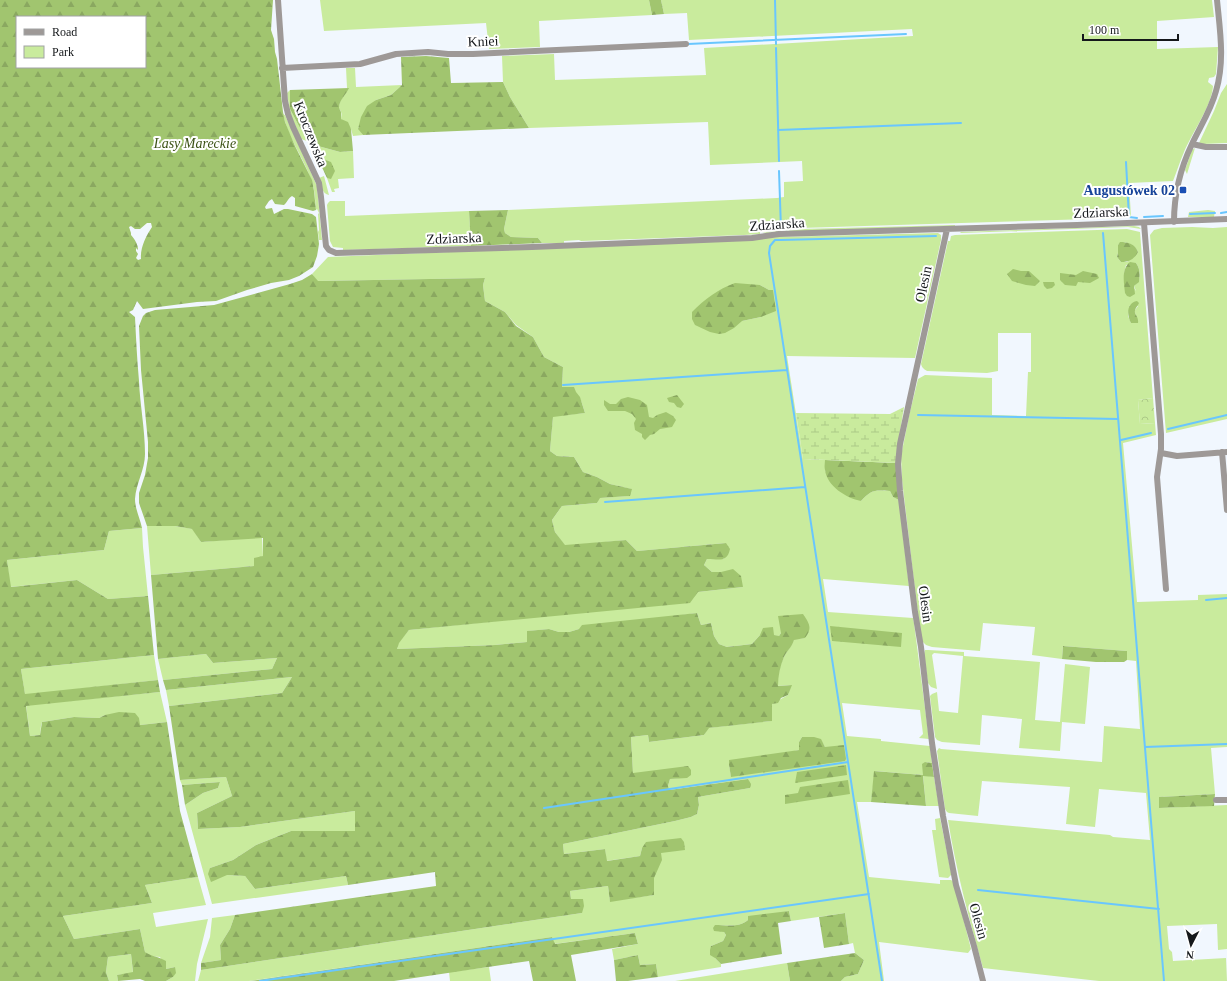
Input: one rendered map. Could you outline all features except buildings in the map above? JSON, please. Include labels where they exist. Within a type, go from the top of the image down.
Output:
[{"type":"street","name":"Kroczewska","points":[[278,0],[285,101],[288,114],[320,188],[325,242],[329,250]]},
{"type":"street","points":[[1174,222],[1179,177],[1183,164],[1212,104],[1219,80],[1221,47],[1217,0]]},
{"type":"street","name":"Kniei","points":[[282,68],[360,64],[396,54],[428,52],[473,54],[686,44]]},
{"type":"street","points":[[1192,144],[1206,148],[1227,147]]},
{"type":"street","name":"Zdziarska","points":[[329,250],[336,253],[342,253],[532,248],[752,238],[779,234],[1174,222],[1227,219]]},
{"type":"street","points":[[1144,223],[1160,434],[1161,453],[1157,477],[1166,589]]},
{"type":"street","name":"Olesin","points":[[947,229],[900,444],[898,464],[915,612],[943,816],[956,885],[983,981]]},
{"type":"street","points":[[1161,453],[1177,456],[1225,452],[1227,510]]},
{"type":"street","points":[[1216,800],[1227,800]]},
{"type":"green space","name":"Lasy Mareckie","points":[[0,0],[273,0],[271,30],[274,39],[285,122],[312,180],[316,210],[313,211],[295,206],[295,198],[292,196],[284,205],[275,204],[272,199],[265,207],[266,209],[272,208],[274,214],[284,209],[288,209],[312,214],[316,217],[319,244],[313,267],[299,276],[289,280],[271,283],[216,301],[143,309],[137,301],[133,310],[129,312],[135,317],[145,445],[145,460],[135,499],[142,528],[109,531],[104,550],[7,560],[11,587],[77,580],[108,599],[148,596],[154,655],[21,669],[25,694],[158,680],[160,692],[26,706],[30,736],[40,735],[42,722],[74,717],[99,718],[119,712],[135,713],[139,718],[140,725],[167,722],[180,811],[198,877],[145,885],[152,903],[63,916],[74,939],[140,929],[145,952],[166,961],[166,969],[175,967],[176,973],[173,977],[166,981],[145,981],[140,979],[118,981],[117,975],[133,972],[131,954],[108,957],[106,972],[109,981],[0,981]],"holes":[[[147,223],[151,223],[152,227],[141,251],[141,259],[138,260],[136,258],[138,254],[136,251],[136,248],[138,250],[137,246],[131,235],[129,227],[131,226],[135,229],[140,229]]]},
{"type":"green space","points":[[320,0],[649,0],[652,15],[539,21],[540,47],[489,49],[486,23],[324,31]]},
{"type":"green space","points":[[649,0],[661,0],[664,14],[652,15]]},
{"type":"green space","points":[[661,0],[1212,0],[1214,17],[1157,21],[1157,49],[1218,47],[1216,74],[1214,77],[1209,78],[1208,82],[1213,86],[1212,94],[1184,152],[1173,181],[1129,183],[1131,217],[800,228],[760,232],[760,234],[579,240],[564,241],[564,243],[542,243],[538,238],[511,237],[505,233],[504,229],[508,210],[777,198],[784,197],[784,182],[803,181],[802,161],[710,165],[708,122],[529,128],[510,97],[503,82],[502,56],[554,54],[555,80],[706,75],[704,48],[913,36],[912,29],[689,40],[687,13],[664,14]]},
{"type":"green space","points":[[426,56],[449,58],[451,83],[503,82],[510,97],[529,128],[363,135],[358,129],[361,117],[367,106],[376,100],[391,95],[402,85],[401,57]]},
{"type":"green space","points":[[346,68],[355,68],[356,87],[402,85],[391,95],[376,100],[358,128],[363,135],[353,136],[351,129],[341,119],[341,111],[339,108],[340,103],[348,88]]},
{"type":"green space","points":[[1227,84],[1227,143],[1199,143],[1221,93]]},
{"type":"green space","points":[[349,88],[341,100],[339,108],[341,112],[341,119],[348,122],[351,129],[353,151],[340,152],[318,146],[309,135],[300,128],[290,109],[290,90]]},
{"type":"green space","points":[[290,90],[290,109],[300,128],[309,135],[318,146],[340,152],[353,151],[354,178],[338,179],[339,188],[334,189],[335,192],[332,192],[327,178],[331,178],[323,159],[319,161],[310,142],[301,139],[290,113],[287,93]]},
{"type":"green space","points":[[283,114],[285,115],[317,186],[322,240],[319,240],[319,213],[317,209],[316,210],[315,194],[312,183],[308,171],[288,131]]},
{"type":"green space","points":[[1195,148],[1187,174],[1185,170],[1192,150]]},
{"type":"green space","points":[[323,159],[331,162],[335,171],[331,179],[327,178],[319,161]]},
{"type":"green space","points":[[324,176],[329,195],[323,191],[320,183],[319,178]]},
{"type":"green space","points":[[330,201],[345,201],[345,216],[469,211],[471,246],[343,250],[343,248],[333,247],[330,241],[327,205]]},
{"type":"green space","points":[[508,210],[504,229],[505,233],[511,237],[538,238],[542,243],[471,246],[469,211]]},
{"type":"green space","points":[[1208,210],[1215,211],[1214,217],[1188,217],[1189,212]]},
{"type":"green space","points":[[955,226],[762,233],[801,229]]},
{"type":"green space","points":[[1134,226],[1141,229],[1128,227],[960,232]]},
{"type":"green space","points":[[1227,227],[1227,419],[1166,433],[1150,235],[1154,230],[1162,228]]},
{"type":"green space","points":[[1127,229],[1140,232],[1153,398],[1138,400],[1140,424],[1155,423],[1156,435],[1123,443],[1137,602],[1198,600],[1198,595],[1227,594],[1227,747],[1211,748],[1215,794],[1159,797],[1160,808],[1227,805],[1227,949],[1218,950],[1217,924],[1167,926],[1169,949],[1172,952],[1173,961],[1226,958],[1227,981],[1099,981],[983,968],[963,894],[948,820],[1150,840],[1146,793],[1099,789],[1095,827],[1066,824],[1070,787],[982,781],[978,816],[949,813],[945,809],[937,751],[939,748],[1102,762],[1104,726],[1140,729],[1136,661],[1127,660],[1127,651],[1063,646],[1062,659],[1032,655],[1035,627],[983,623],[980,651],[932,647],[926,645],[921,640],[902,480],[901,456],[918,379],[925,375],[992,378],[992,415],[1026,416],[1028,372],[1031,372],[1031,333],[998,333],[998,371],[987,373],[927,371],[922,366],[921,364],[948,241],[950,241],[951,236]],"holes":[[[1121,242],[1131,244],[1138,252],[1127,262],[1121,262],[1117,257],[1118,245]],[[1136,263],[1138,267],[1140,274],[1139,281],[1134,286],[1136,291],[1124,274],[1126,265]],[[1130,305],[1138,306],[1135,310],[1138,323],[1131,323],[1128,316]]]},
{"type":"green space","points":[[938,233],[941,235],[915,358],[787,356],[803,459],[825,460],[825,471],[861,501],[871,492],[881,490],[890,491],[893,497],[899,500],[909,586],[823,579],[828,612],[913,618],[929,739],[919,738],[923,734],[920,710],[842,703],[847,736],[930,746],[932,763],[925,762],[923,775],[875,771],[871,802],[857,802],[869,877],[940,884],[940,880],[951,880],[954,882],[971,949],[968,953],[879,942],[884,981],[841,981],[845,977],[858,974],[864,960],[855,953],[853,943],[849,944],[845,913],[791,921],[789,911],[748,920],[737,925],[715,925],[726,935],[723,941],[711,946],[715,958],[721,964],[721,967],[658,977],[656,964],[640,965],[638,955],[614,960],[612,949],[638,944],[635,933],[554,944],[552,937],[249,981],[198,981],[201,970],[582,913],[571,899],[570,891],[608,886],[610,901],[654,895],[642,848],[640,856],[606,861],[605,849],[564,854],[563,844],[691,817],[697,814],[699,805],[698,797],[750,788],[748,779],[668,790],[670,779],[679,779],[633,774],[631,737],[648,735],[649,742],[704,735],[708,728],[771,721],[772,704],[788,695],[791,685],[777,686],[782,660],[792,645],[794,639],[805,638],[781,633],[779,636],[760,635],[752,644],[727,647],[719,644],[714,636],[711,623],[701,625],[697,613],[579,629],[569,632],[559,632],[549,629],[528,631],[527,642],[495,645],[397,649],[398,643],[409,630],[534,617],[698,592],[743,587],[721,572],[712,572],[704,565],[707,559],[724,559],[726,543],[637,551],[626,540],[565,546],[555,532],[552,520],[562,506],[597,503],[599,498],[629,496],[631,489],[610,484],[583,472],[574,457],[557,456],[550,451],[553,416],[585,413],[582,402],[572,391],[562,387],[563,367],[544,357],[533,337],[516,325],[505,312],[485,301],[483,285],[485,278],[317,281],[312,274],[328,257],[778,237]],"holes":[[[760,285],[769,290],[761,317],[742,321]],[[802,737],[818,739],[825,747],[731,776],[729,765],[799,750],[799,742]]]},
{"type":"green space","points":[[1120,242],[1131,244],[1137,249],[1138,252],[1135,257],[1131,260],[1121,262],[1117,257],[1118,245]]},
{"type":"green space","points":[[1130,262],[1136,263],[1140,274],[1139,282],[1134,286],[1135,294],[1130,297],[1125,293],[1124,272],[1125,268]]},
{"type":"green space","points":[[1013,269],[1029,271],[1040,281],[1035,286],[1012,281],[1007,274]]},
{"type":"green space","points":[[1083,271],[1097,274],[1099,278],[1090,283],[1078,282],[1076,286],[1065,285],[1060,280],[1060,273],[1076,275]]},
{"type":"green space","points":[[312,274],[318,281],[485,278],[483,285],[485,301],[505,312],[516,326],[533,337],[544,357],[563,367],[562,387],[574,387],[580,397],[585,413],[553,417],[550,451],[557,456],[574,457],[583,472],[610,484],[632,489],[630,496],[600,498],[597,503],[562,506],[552,520],[555,532],[565,545],[626,540],[637,551],[726,543],[730,549],[725,558],[719,560],[707,559],[704,565],[712,572],[721,572],[733,569],[741,576],[743,587],[698,592],[690,603],[409,630],[399,643],[397,649],[495,645],[527,642],[527,631],[549,629],[559,632],[569,632],[579,629],[582,625],[697,613],[701,625],[711,623],[714,636],[719,644],[727,647],[752,644],[760,635],[763,628],[773,627],[774,635],[779,636],[781,633],[778,616],[803,614],[807,620],[809,631],[805,638],[794,640],[781,664],[778,686],[792,685],[788,695],[781,698],[778,703],[772,704],[772,721],[709,728],[704,735],[649,742],[648,735],[631,737],[633,773],[688,766],[691,770],[691,775],[687,778],[670,779],[668,786],[669,790],[748,779],[751,784],[750,788],[698,797],[699,805],[697,814],[691,817],[563,844],[564,854],[605,849],[607,861],[640,856],[642,848],[646,842],[681,838],[684,842],[685,850],[661,853],[662,860],[654,878],[654,895],[610,902],[608,886],[570,891],[571,899],[583,899],[584,906],[582,913],[201,970],[201,963],[221,960],[220,945],[230,929],[235,915],[436,886],[435,872],[348,885],[346,876],[255,889],[245,876],[227,875],[211,882],[208,874],[210,868],[233,860],[256,845],[291,831],[355,831],[355,811],[240,827],[198,829],[197,813],[232,796],[226,777],[180,780],[169,706],[282,693],[292,677],[166,690],[163,680],[272,669],[277,658],[213,663],[206,654],[158,659],[151,575],[254,566],[254,558],[263,556],[263,538],[201,542],[192,529],[175,526],[147,526],[139,503],[139,493],[145,475],[148,458],[148,442],[141,370],[139,326],[143,316],[146,313],[155,310],[214,305],[290,284],[302,280]]},
{"type":"green space","points":[[1043,282],[1054,282],[1055,285],[1052,288],[1047,289]]},
{"type":"green space","points":[[735,283],[760,285],[769,290],[773,290],[776,311],[761,317],[742,321],[725,333],[719,334],[710,332],[695,325],[692,319],[692,312],[712,295]]},
{"type":"green space","points":[[1137,301],[1139,303],[1135,309],[1135,312],[1138,323],[1131,323],[1128,310],[1133,302]]},
{"type":"green space","points":[[677,395],[684,404],[681,408],[677,407],[674,403],[669,402],[667,398]]},
{"type":"green space","points":[[628,397],[640,400],[647,405],[649,417],[653,418],[666,412],[673,416],[676,420],[672,427],[660,429],[645,440],[642,437],[642,434],[635,430],[634,423],[636,419],[632,414],[625,411],[608,411],[604,405],[604,400],[610,404],[616,404],[621,399]]},
{"type":"green space","points":[[1153,398],[1155,423],[1140,424],[1138,400]]},
{"type":"green space","points":[[904,407],[896,463],[803,459],[796,413],[890,414]]},
{"type":"green space","points":[[825,460],[896,463],[899,500],[893,497],[890,491],[881,490],[871,492],[861,501],[849,497],[833,486],[829,481],[825,470]]},
{"type":"green space","points":[[147,526],[175,526],[193,529],[201,542],[262,537],[263,556],[254,566],[151,575]]},
{"type":"green space","points":[[142,528],[148,596],[108,599],[77,580],[10,587],[7,560],[104,550],[109,531]]},
{"type":"green space","points":[[830,626],[902,633],[901,647],[832,641]]},
{"type":"green space","points":[[1063,646],[1127,651],[1127,660],[1124,662],[1096,662],[1062,659]]},
{"type":"green space","points":[[925,650],[964,652],[964,656],[1040,662],[1035,720],[1060,722],[1065,664],[1090,667],[1085,724],[1062,722],[1060,751],[1019,748],[1022,719],[982,715],[980,745],[942,742],[937,740],[935,737],[930,696],[937,692],[939,711],[958,713],[963,656],[934,653],[932,655],[937,689],[931,687],[928,683],[924,654]]},
{"type":"green space","points":[[206,654],[213,663],[277,658],[272,669],[163,680],[158,659]]},
{"type":"green space","points":[[154,655],[158,680],[25,695],[21,669]]},
{"type":"green space","points":[[292,677],[282,693],[169,706],[166,690]]},
{"type":"green space","points":[[160,692],[167,722],[140,725],[105,715],[99,718],[74,717],[42,722],[40,735],[30,736],[26,705]]},
{"type":"green space","points":[[802,737],[814,737],[821,739],[825,747],[844,745],[845,761],[731,777],[729,760],[799,750],[799,742]]},
{"type":"green space","points":[[925,762],[932,763],[934,777],[923,776],[926,806],[871,802],[874,771],[923,775],[922,764]]},
{"type":"green space","points":[[846,765],[847,775],[795,783],[797,772]]},
{"type":"green space","points":[[923,775],[934,777],[939,806],[926,806]]},
{"type":"green space","points":[[226,777],[232,796],[197,813],[198,829],[240,827],[355,811],[356,831],[291,831],[256,845],[233,860],[210,868],[227,875],[245,876],[255,889],[346,876],[348,885],[212,904],[185,805],[203,793],[218,788],[220,782],[182,785],[180,780]]},
{"type":"green space","points":[[848,780],[850,794],[785,804],[785,795],[798,793],[800,787]]},
{"type":"green space","points":[[220,782],[218,788],[203,793],[185,805],[182,785]]},
{"type":"green space","points":[[1215,794],[1214,806],[1159,808],[1159,797]]},
{"type":"green space","points":[[940,818],[951,872],[951,875],[948,878],[939,877],[932,830],[936,830],[935,819]]},
{"type":"green space","points":[[198,877],[206,905],[153,913],[156,927],[208,919],[197,964],[195,981],[166,981],[173,977],[175,967],[166,969],[160,957],[150,956],[145,952],[140,929],[74,939],[63,916],[152,903],[145,885]]},
{"type":"green space","points":[[789,911],[791,921],[778,923],[782,954],[721,964],[710,955],[711,946],[723,941],[726,935],[724,932],[714,931],[713,928],[715,925],[737,925],[748,920],[748,916]]},
{"type":"green space","points":[[845,913],[849,944],[824,948],[819,917]]},
{"type":"green space","points":[[235,915],[230,929],[220,945],[221,960],[201,963],[210,937],[212,918]]},
{"type":"green space","points":[[635,933],[638,944],[571,955],[576,981],[533,981],[529,961],[394,981],[250,981],[552,937],[555,944]]},
{"type":"green space","points":[[855,953],[864,960],[858,974],[845,977],[841,981],[790,981],[787,963]]},
{"type":"green space","points":[[131,954],[133,973],[117,975],[118,981],[109,981],[106,972],[108,957]]},
{"type":"green space","points":[[638,955],[640,965],[656,964],[658,977],[616,981],[614,960]]},
{"type":"green space","points":[[787,963],[790,981],[675,981]]},
{"type":"green space","points":[[489,967],[491,981],[450,981],[449,972]]},
{"type":"waterway","points":[[775,0],[776,44]]},
{"type":"waterway","points":[[688,44],[906,34]]},
{"type":"waterway","points":[[776,48],[779,161]]},
{"type":"waterway","points":[[778,130],[961,123]]},
{"type":"waterway","points":[[1126,162],[1129,217],[1137,218]]},
{"type":"waterway","points":[[779,171],[781,229]]},
{"type":"waterway","points":[[1221,213],[1227,212]]},
{"type":"waterway","points":[[1190,214],[1215,213]]},
{"type":"waterway","points":[[1144,217],[1163,216]]},
{"type":"waterway","points":[[1103,233],[1164,981]]},
{"type":"waterway","points":[[882,981],[769,253],[770,246],[775,240],[936,236]]},
{"type":"waterway","points":[[563,385],[787,370]]},
{"type":"waterway","points":[[918,415],[1118,419]]},
{"type":"waterway","points":[[1168,429],[1227,415]]},
{"type":"waterway","points":[[1121,440],[1151,433]]},
{"type":"waterway","points":[[605,502],[805,487]]},
{"type":"waterway","points":[[1206,600],[1227,598]]},
{"type":"waterway","points":[[1145,747],[1227,744]]},
{"type":"waterway","points":[[544,808],[848,762]]},
{"type":"waterway","points":[[978,890],[1159,909]]},
{"type":"waterway","points":[[260,981],[869,894]]},
{"type":"place","name":"Augustówek 02","points":[[1183,190]]}]
